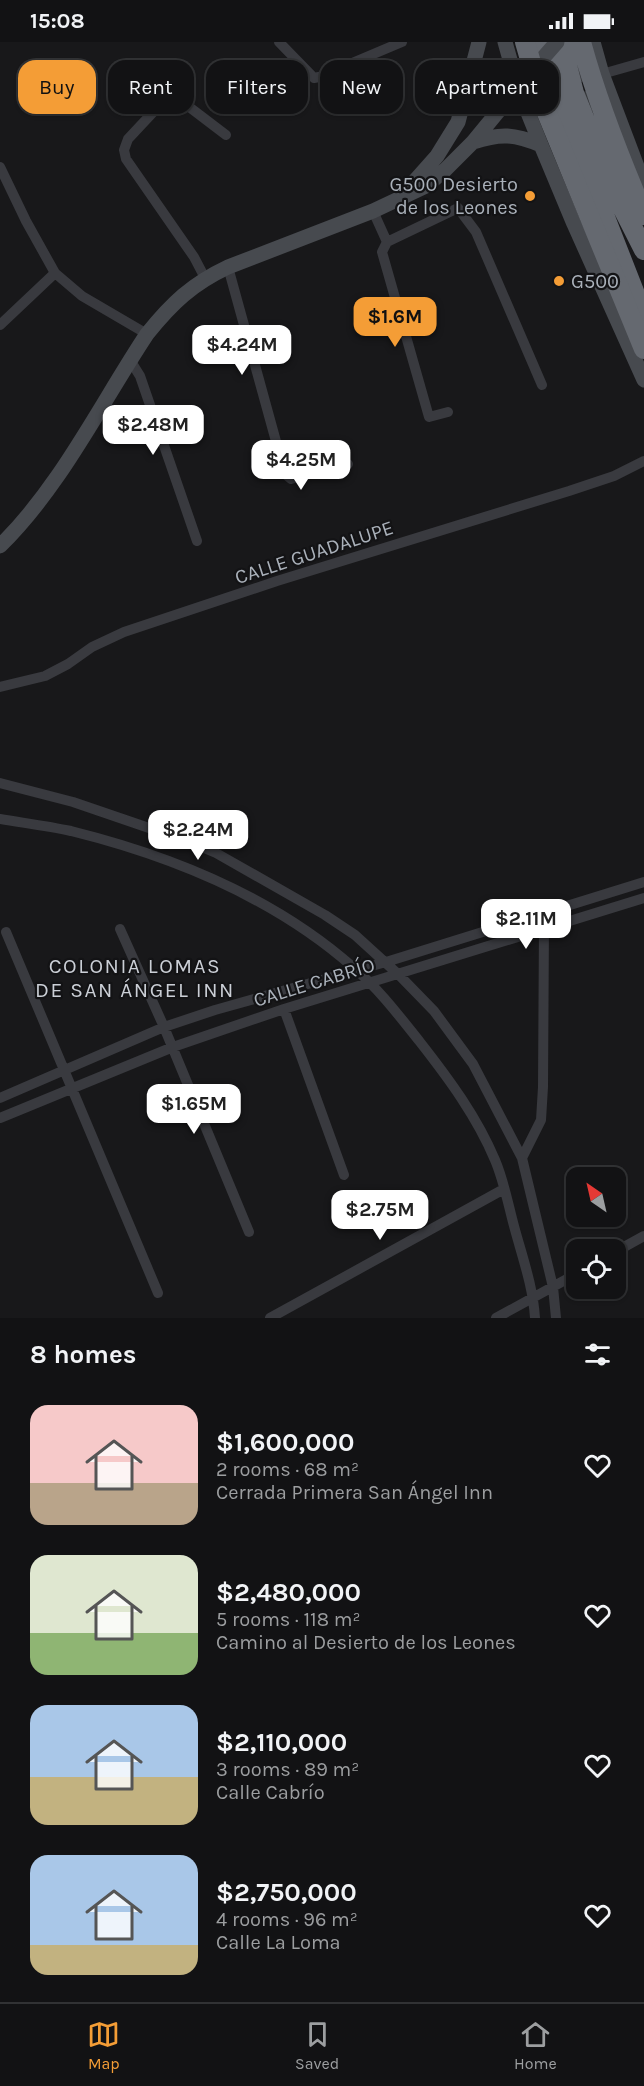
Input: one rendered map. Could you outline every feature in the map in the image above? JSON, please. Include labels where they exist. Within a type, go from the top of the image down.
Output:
[{"type":"highway","points":[[543,42],[558,97],[644,317]]},
{"type":"highway","points":[[559,42],[574,93],[612,187],[643,235]]},
{"type":"highway","points":[[581,42],[643,235]]},
{"type":"highway","points":[[511,43],[542,101],[644,350]]},
{"type":"main road","points":[[399,198],[419,178],[451,136],[458,122],[479,42]]},
{"type":"main road","points":[[542,60],[559,42]]},
{"type":"main road","points":[[593,42],[602,74],[644,185]]},
{"type":"main road","points":[[511,43],[514,60]]},
{"type":"main road","points":[[0,546],[19,527],[48,491],[147,334],[183,293],[205,278],[228,267],[373,211],[426,186],[473,142],[496,114]]},
{"type":"main road","points":[[528,114],[574,224],[644,380]]},
{"type":"main road","points":[[473,142],[491,136],[504,135],[520,137],[541,145]]},
{"type":"street","points":[[279,42],[314,78],[402,42]]},
{"type":"street","points":[[602,74],[644,62]]},
{"type":"street","points":[[205,278],[194,257],[126,159],[124,150],[128,139],[157,108],[169,102],[184,103],[225,135]]},
{"type":"street","points":[[0,167],[4,186],[55,273],[81,296],[147,334]]},
{"type":"street","points":[[448,412],[429,417],[382,252],[387,242],[458,208],[477,232],[542,386]]},
{"type":"street","points":[[373,211],[387,242]]},
{"type":"street","points":[[228,267],[285,474],[291,479],[348,464]]},
{"type":"street","points":[[0,325],[55,273]]},
{"type":"street","points":[[130,360],[140,376],[197,541]]},
{"type":"street","name":"CALLE GUADALUPE","points":[[0,687],[45,676],[68,664],[92,647],[124,632],[277,581],[569,491],[614,476],[644,461]]},
{"type":"street","points":[[0,783],[72,802],[187,841],[216,854],[325,915],[356,935],[386,962],[434,1011],[473,1064],[522,1158],[553,1287],[556,1318]]},
{"type":"street","points":[[0,819],[69,831],[167,860],[260,902],[328,946],[356,969],[403,1021],[453,1084],[480,1127],[496,1162],[504,1189],[534,1297],[535,1318]]},
{"type":"street","name":"CALLE CABRÍO","points":[[0,1098],[164,1027],[215,1010],[386,962],[644,882]]},
{"type":"street","name":"CALLE CABRÍO","points":[[0,1118],[173,1047],[284,1009],[644,898]]},
{"type":"street","points":[[522,1158],[540,1120],[542,1109],[544,914]]},
{"type":"street","points":[[120,929],[173,1047],[249,1232]]},
{"type":"street","points":[[6,932],[158,1293]]},
{"type":"street","points":[[284,1009],[344,1175]]},
{"type":"street","points":[[270,1318],[504,1189]]},
{"type":"street","points":[[626,1246],[644,1236]]},
{"type":"street","points":[[496,1318],[566,1280]]},
{"type":"tunnel","points":[[575,63],[602,134]]},
{"type":"place","name":"G500 Desierto de los Leones","points":[[530,196]]},
{"type":"place","name":"G500","points":[[559,281]]},
{"type":"district","name":"COLONIA LOMAS DE SAN ÁNGEL INN","points":[[135,978]]}]
